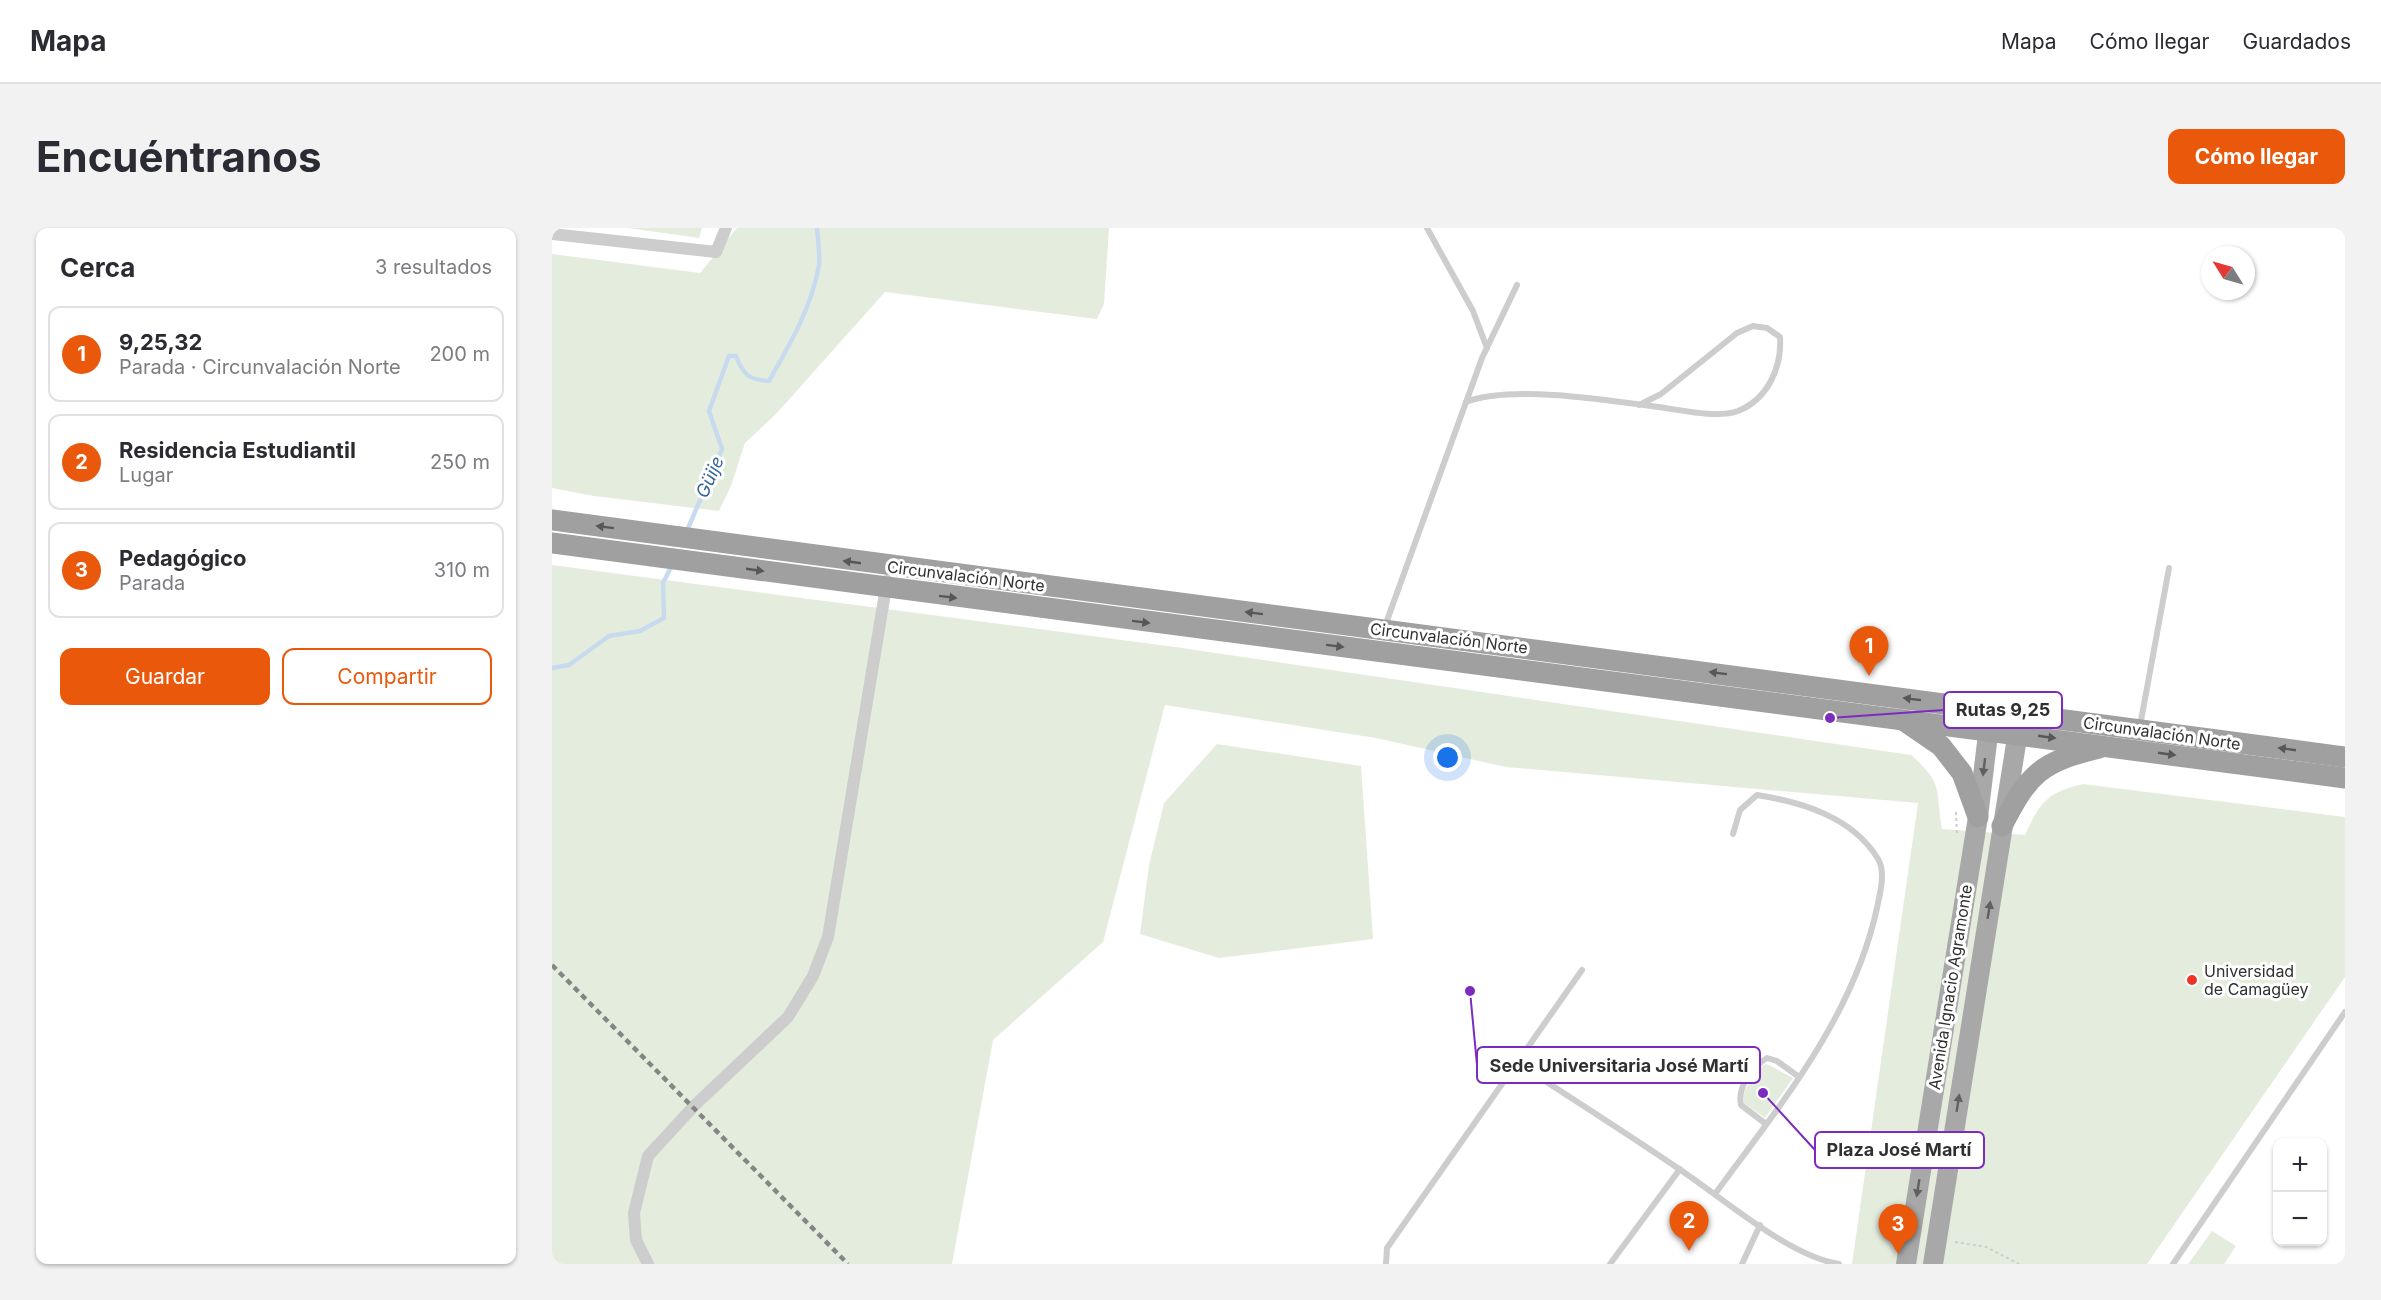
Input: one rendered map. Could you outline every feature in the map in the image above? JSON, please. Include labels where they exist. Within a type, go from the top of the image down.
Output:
[{"type":"highway","name":"Circunvalación Norte","points":[[552,520],[889,567],[1384,630],[1990,719],[2109,746],[2345,778]]},
{"type":"highway","name":"Circunvalación Norte","points":[[552,543],[886,589],[1900,718],[1990,719]]},
{"type":"highway","points":[[1900,718],[1941,746],[1962,773],[1978,817]]},
{"type":"highway","name":"Circunvalación Norte","points":[[2019,724],[2139,729],[2345,757]]},
{"type":"highway","points":[[2002,826],[2019,792],[2047,765],[2109,746]]},
{"type":"main road","name":"Avenida Ignacio Agramonte","points":[[1906,1264],[1978,817],[1990,719]]},
{"type":"main road","name":"Avenida Ignacio Agramonte","points":[[1933,1264],[2019,724]]},
{"type":"street","points":[[552,234],[716,252],[726,228]]},
{"type":"street","points":[[648,1264],[636,1240],[634,1213],[648,1156],[694,1106],[788,1017],[813,976],[828,938],[889,567]]},
{"type":"lane","points":[[1427,228],[1473,310],[1487,348]]},
{"type":"lane","points":[[1384,630],[1466,402],[1487,348],[1517,285]]},
{"type":"lane","points":[[1466,402],[1500,393],[1702,413],[1737,412],[1751,403],[1772,381],[1781,357],[1780,337],[1767,328],[1753,326],[1737,333],[1661,394],[1639,405]]},
{"type":"lane","points":[[2139,729],[2169,568]]},
{"type":"lane","points":[[1715,1194],[1826,1038],[1849,991],[1872,929],[1882,886],[1879,860],[1863,841],[1841,824],[1811,806],[1757,795],[1740,810],[1733,834]]},
{"type":"lane","points":[[1386,1264],[1387,1248],[1582,970]]},
{"type":"lane","points":[[2173,1264],[2345,1012]]},
{"type":"lane","points":[[1766,1124],[1740,1105],[1741,1087],[1760,1063],[1767,1058],[1777,1061],[1799,1077]]},
{"type":"lane","points":[[1517,1063],[1680,1169],[1802,1253],[1839,1264]]},
{"type":"lane","points":[[1610,1264],[1680,1169]]},
{"type":"lane","points":[[1742,1264],[1760,1225]]},
{"type":"path","points":[[1956,803],[1957,835]]},
{"type":"path","points":[[1936,1241],[1986,1247],[2019,1264]]},
{"type":"green space","points":[[628,228],[702,228],[699,238]]},
{"type":"green space","points":[[737,228],[1109,228],[1104,304],[1097,319],[885,292],[776,414],[745,443],[731,486],[719,511],[594,496],[552,488],[552,254],[700,273]]},
{"type":"green space","points":[[552,565],[1175,647],[1911,755],[1929,773],[1936,787],[1942,829],[2025,835],[2035,814],[2046,800],[2061,791],[2083,784],[2345,817],[2345,977],[2147,1264],[1852,1264],[1918,803],[1506,767],[1376,738],[1165,705],[1103,942],[993,1040],[952,1264],[552,1264]]},
{"type":"green space","points":[[1217,744],[1361,766],[1373,939],[1219,958],[1140,934],[1149,865],[1164,803]]},
{"type":"green space","points":[[1767,1064],[1793,1078],[1765,1118],[1744,1103],[1744,1092],[1763,1065]]},
{"type":"green space","points":[[2212,1231],[2236,1246],[2224,1264],[2188,1264]]},
{"type":"waterway","name":"Güije","points":[[686,533],[722,449],[709,411],[729,356],[736,356],[747,375],[769,381],[799,326],[816,281],[819,265],[817,228]]},
{"type":"waterway","name":"Güije","points":[[552,668],[569,665],[609,636],[640,631],[664,618],[663,583],[672,565]]},
{"type":"railway","points":[[552,965],[848,1264]]},
{"type":"place","name":"9,25,32","points":[[1869,676]]},
{"type":"place","name":"Rutas 9,25","points":[[1830,718]]},
{"type":"place","name":"Universidad de Camagüey","points":[[2192,980]]},
{"type":"place","name":"Sede Universitaria José Martí","points":[[1470,991]]},
{"type":"place","name":"Plaza José Martí","points":[[1763,1093]]},
{"type":"place","name":"Residencia Estudiantil","points":[[1689,1251]]},
{"type":"place","name":"Pedagógico","points":[[1898,1254]]}]
